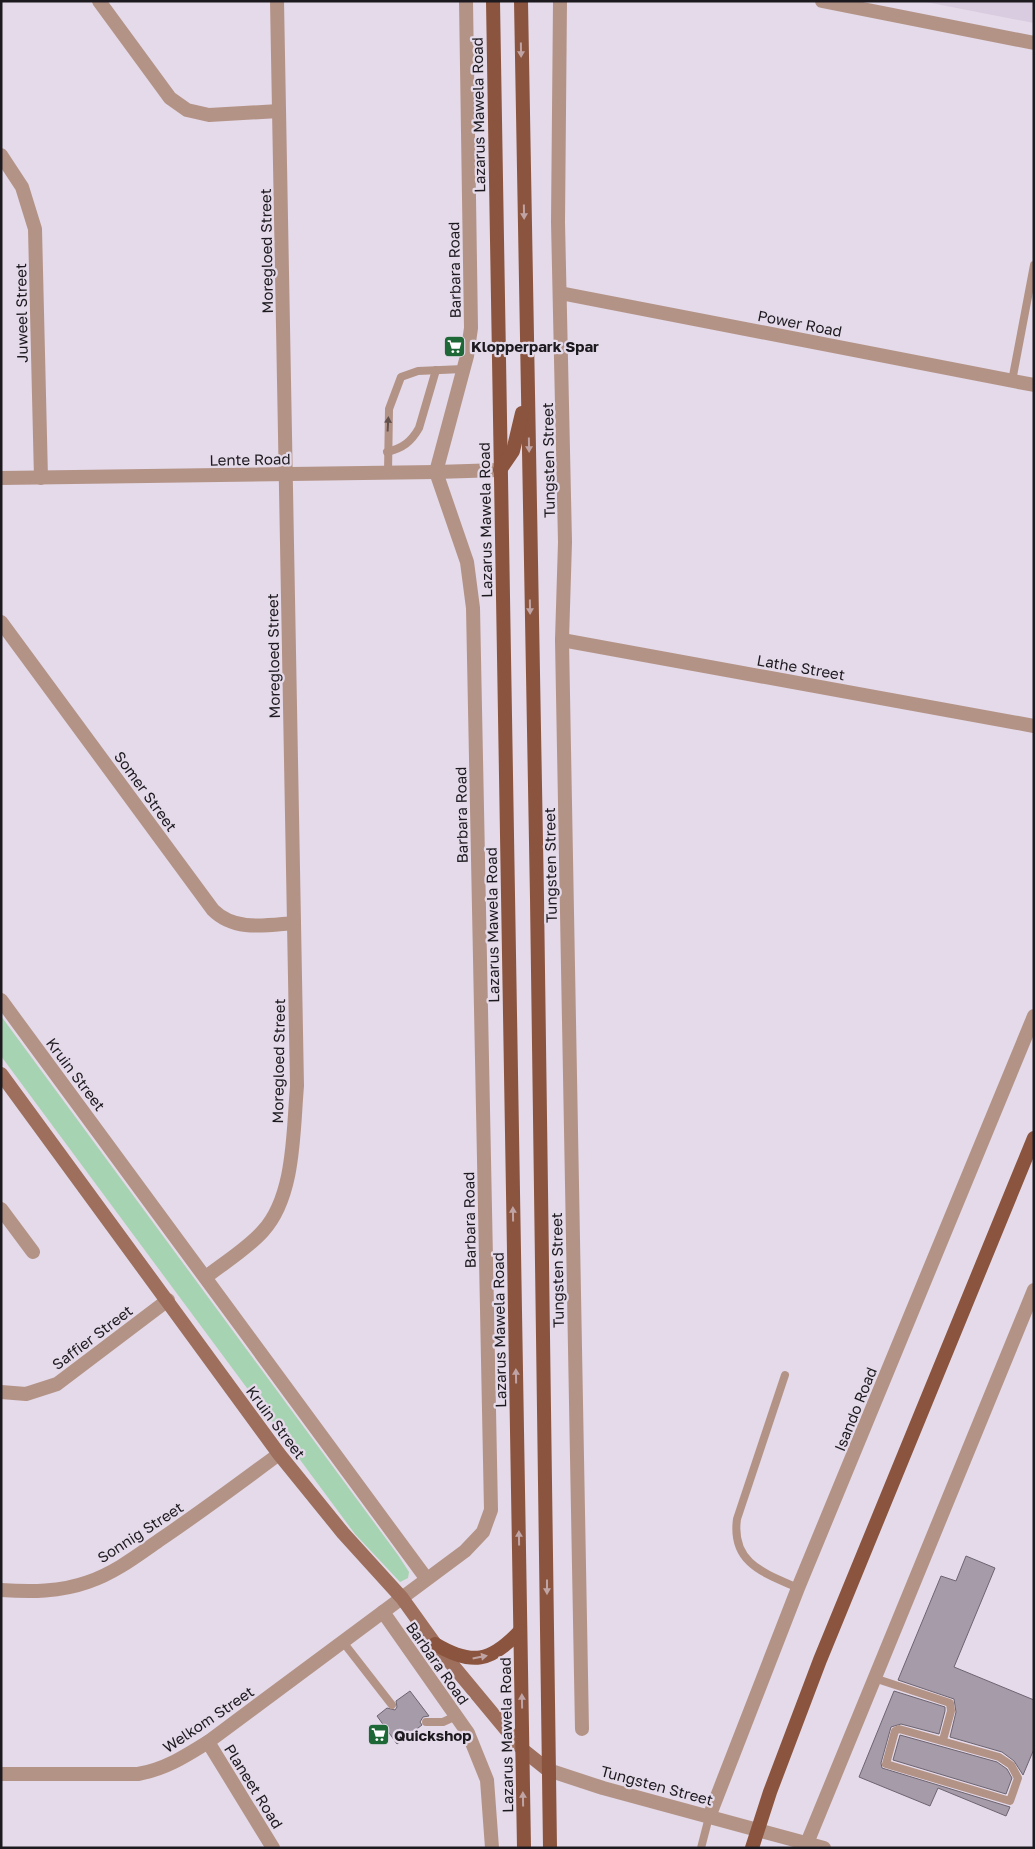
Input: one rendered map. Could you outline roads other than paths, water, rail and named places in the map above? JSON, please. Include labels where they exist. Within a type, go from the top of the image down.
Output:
[{"type":"main road","name":"Lazarus Mawela Road","points":[[493,1],[524,1848]]},
{"type":"main road","points":[[521,1],[550,1848]]},
{"type":"main road","points":[[500,470],[513,451],[517,439],[528,377]]},
{"type":"main road","name":"Kruin Street","points":[[3,1081],[168,1300],[279,1454],[343,1533],[402,1598],[435,1644],[523,1750],[548,1770]]},
{"type":"main road","points":[[752,1848],[820,1660],[1034,1138]]},
{"type":"main road","points":[[435,1644],[459,1656],[470,1659],[480,1658],[504,1647],[520,1631]]},
{"type":"street","points":[[99,1],[164,91],[178,105],[198,114],[209,115],[279,111]]},
{"type":"street","name":"Moregloed Street","points":[[206,1277],[256,1239],[268,1226],[280,1204],[286,1183],[297,1086],[277,1]]},
{"type":"street","name":"Barbara Road","points":[[402,1598],[476,1542],[483,1532],[491,1510],[473,608],[468,562],[436,472],[470,341],[472,317],[466,1]]},
{"type":"street","name":"Tungsten Street","points":[[560,1],[558,222],[565,542],[562,640],[582,1729]]},
{"type":"street","points":[[822,1],[1034,43]]},
{"type":"street","name":"Juweel Street","points":[[1,155],[22,187],[36,228],[41,478]]},
{"type":"street","name":"Power Road","points":[[560,293],[1034,386]]},
{"type":"street","name":"Lente Road","points":[[1,478],[500,470]]},
{"type":"street","name":"Somer Street","points":[[1,622],[213,910],[218,915],[242,925],[294,923]]},
{"type":"street","name":"Lathe Street","points":[[562,640],[1034,726]]},
{"type":"street","name":"Kruin Street","points":[[1,1000],[426,1578]]},
{"type":"street","name":"Isando Road","points":[[709,1816],[798,1588],[1034,1016]]},
{"type":"street","points":[[1,1208],[33,1252]]},
{"type":"street","points":[[806,1845],[1034,1290]]},
{"type":"street","name":"Saffier Street","points":[[1,1392],[26,1394],[57,1384],[168,1300]]},
{"type":"street","name":"Sonnig Street","points":[[1,1590],[44,1591],[74,1586],[100,1578],[204,1510],[279,1454]]},
{"type":"street","name":"Welkom Street","points":[[1,1774],[138,1774],[159,1770],[175,1763],[208,1742],[402,1598]]},
{"type":"street","name":"Barbara Road","points":[[383,1612],[468,1733],[487,1780],[492,1848]]},
{"type":"street","name":"Planeet Road","points":[[208,1742],[273,1848]]},
{"type":"street","name":"Tungsten Street","points":[[548,1770],[603,1788],[758,1829],[806,1845],[824,1848]]},
{"type":"lane","points":[[1012,381],[1034,265]]},
{"type":"lane","points":[[388,473],[389,410],[401,377],[418,371],[463,369]]},
{"type":"lane","points":[[387,452],[401,448],[415,435],[419,428],[436,370]]},
{"type":"lane","points":[[785,1374],[737,1519],[735,1534],[738,1547],[750,1563],[766,1574],[798,1588]]},
{"type":"lane","points":[[343,1642],[392,1704]]},
{"type":"lane","points":[[874,1678],[950,1703],[951,1711],[943,1740]]},
{"type":"lane","points":[[426,1722],[443,1722],[456,1716]]},
{"type":"lane","points":[[903,1729],[943,1740],[995,1755],[1011,1765],[1018,1778],[1010,1800],[886,1764],[895,1731],[903,1729]]},
{"type":"lane","points":[[701,1848],[709,1816]]},
{"type":"place","name":"Klopperpark Spar","points":[[455,346]]},
{"type":"place","name":"Quickshop","points":[[378,1735]]}]
